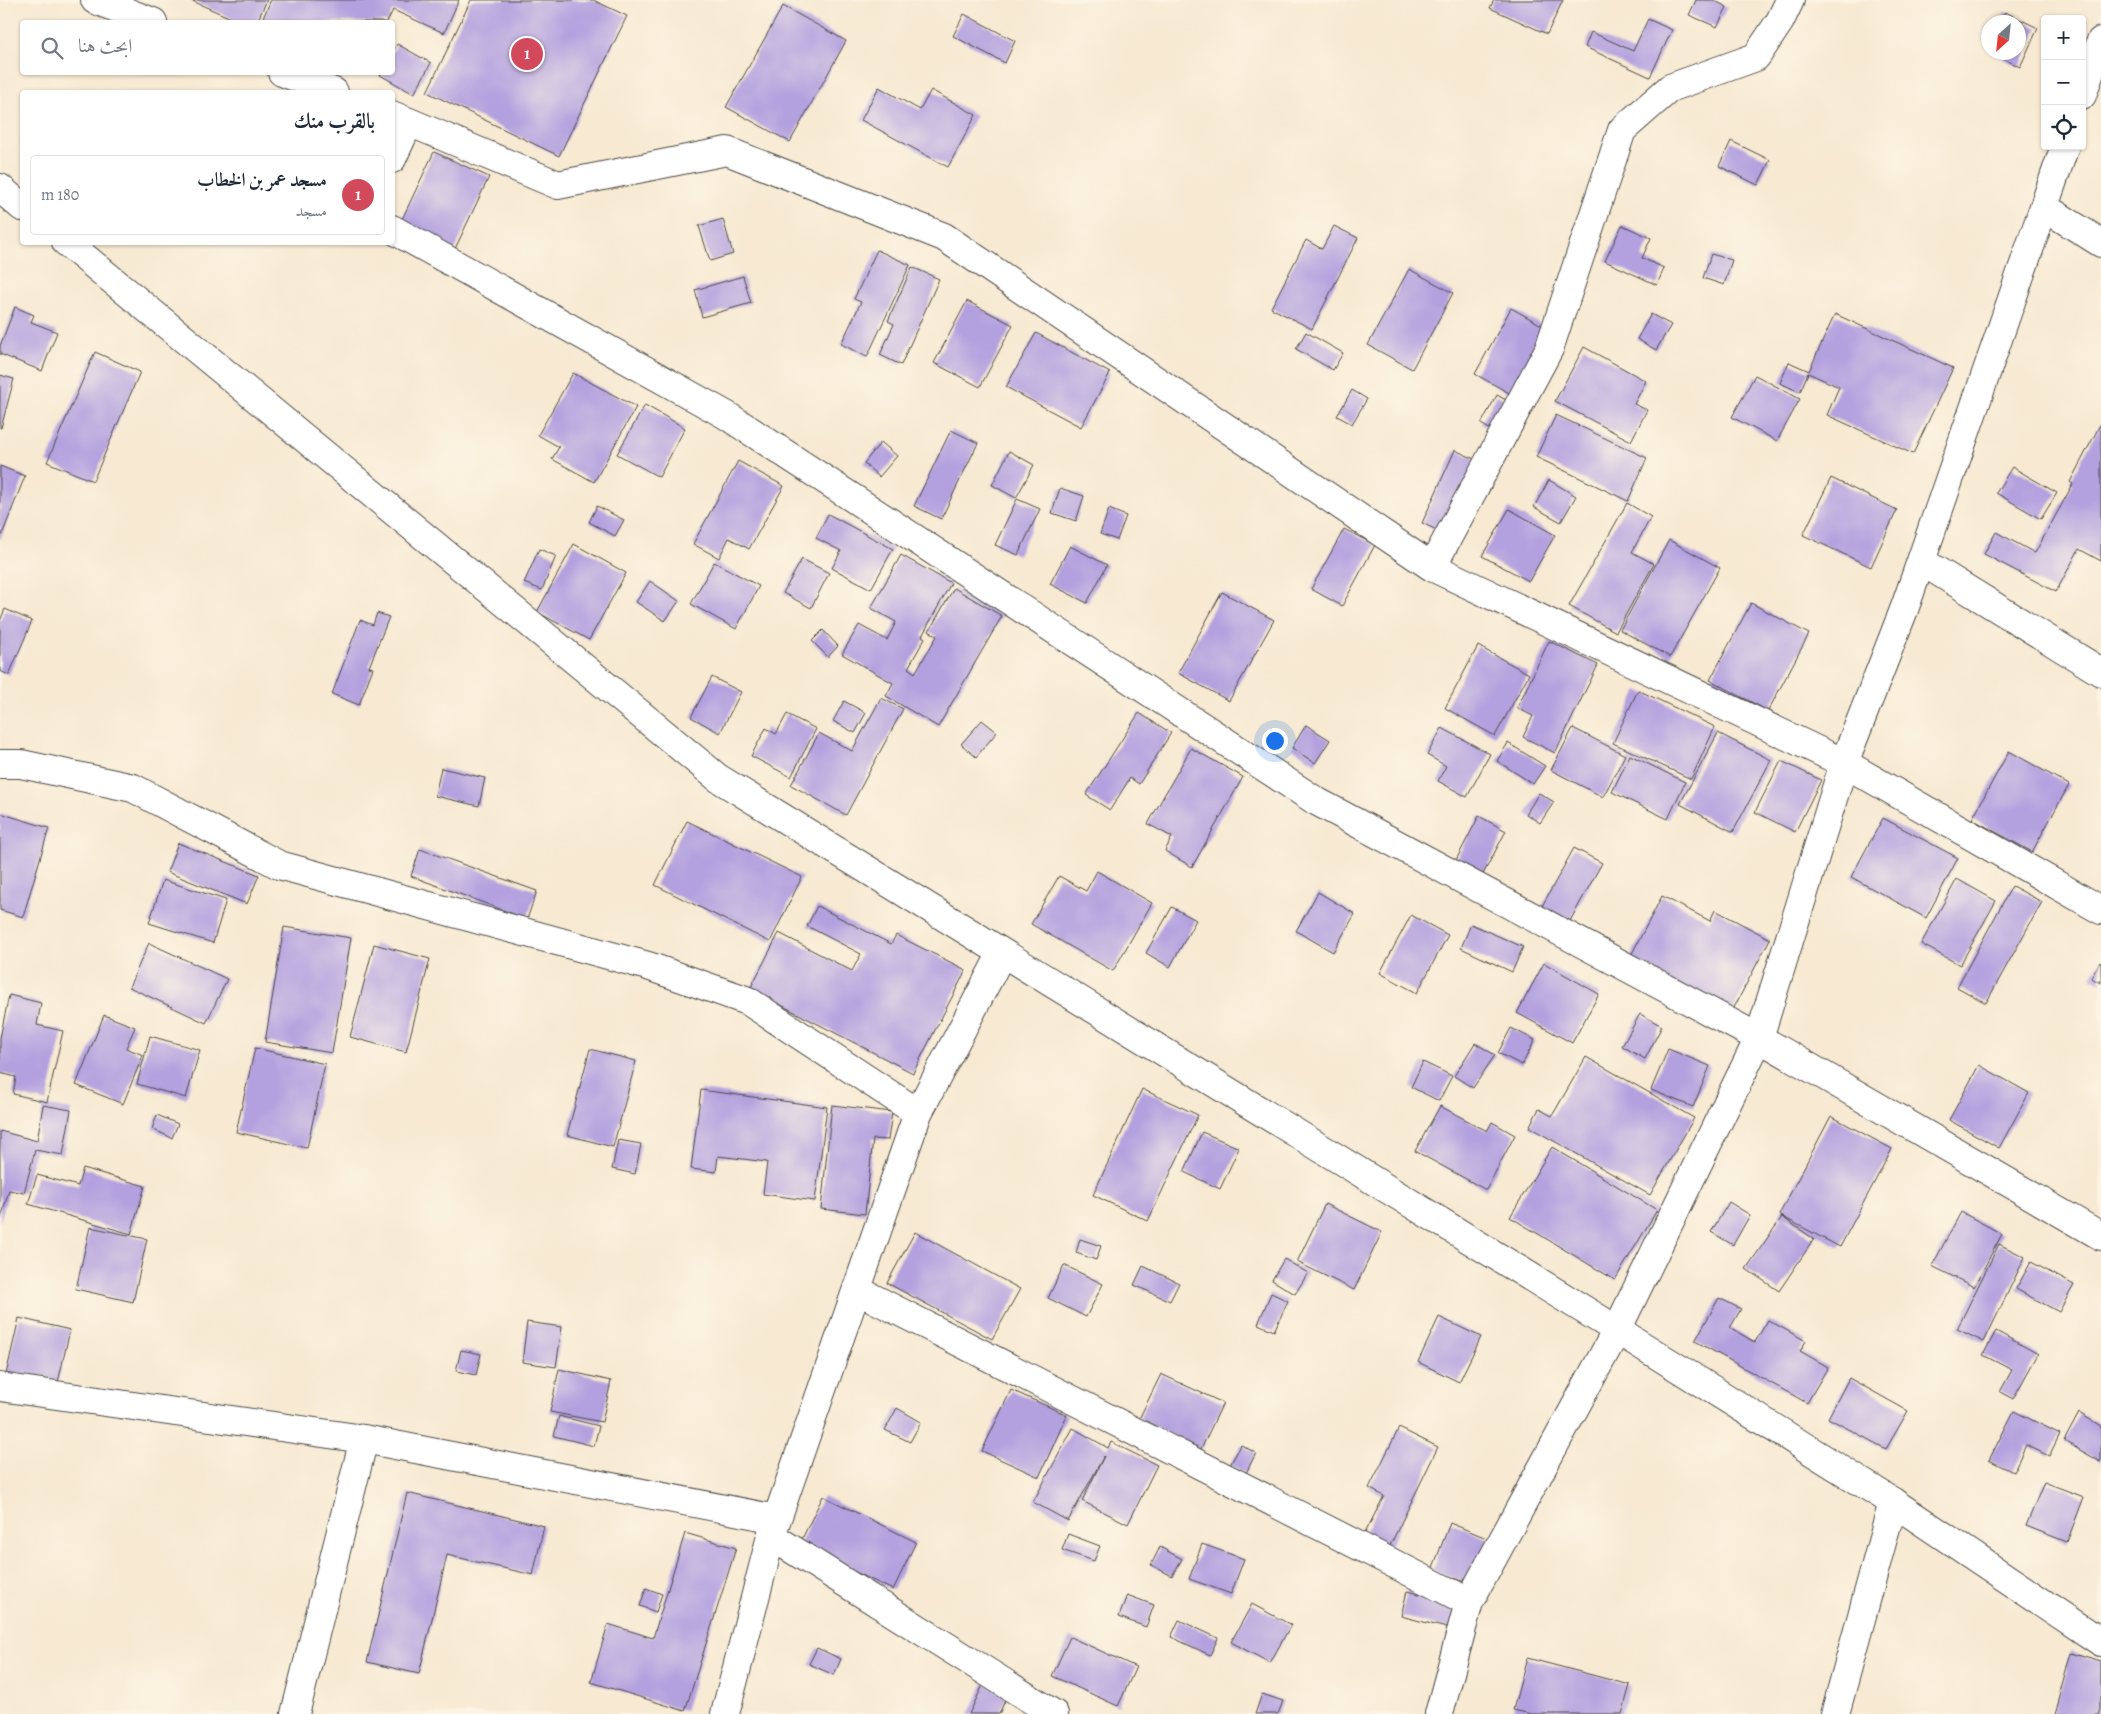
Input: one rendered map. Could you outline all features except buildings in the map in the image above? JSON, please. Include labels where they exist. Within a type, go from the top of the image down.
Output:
[{"type":"street","points":[[95,0],[148,20]]},
{"type":"street","points":[[1432,567],[1549,349],[1622,130],[1670,88],[1756,57],[1780,21],[1790,0]]},
{"type":"street","points":[[2086,84],[2101,41]]},
{"type":"street","points":[[290,75],[329,90]]},
{"type":"street","points":[[395,145],[401,118],[558,185],[727,151],[944,237],[1432,567],[1844,762],[2101,910]]},
{"type":"street","points":[[1440,1714],[1469,1602],[1617,1330],[1759,1038],[1844,762],[1905,607],[2064,150]]},
{"type":"street","points":[[0,188],[20,205]]},
{"type":"street","points":[[2044,207],[2101,243]]},
{"type":"street","points":[[395,231],[726,415],[1316,801],[1759,1038],[2101,1236]]},
{"type":"street","points":[[70,245],[718,778],[1617,1330],[1893,1502],[2101,1642]]},
{"type":"street","points":[[1921,561],[2101,672]]},
{"type":"street","points":[[0,764],[21,764],[133,788],[279,865],[648,966],[748,1001],[918,1113]]},
{"type":"street","points":[[725,1714],[774,1527],[918,1113],[1002,953]]},
{"type":"street","points":[[857,1290],[1469,1602]]},
{"type":"street","points":[[0,1387],[364,1439],[774,1527],[1054,1714]]},
{"type":"street","points":[[295,1714],[364,1439]]},
{"type":"street","points":[[1834,1714],[1893,1502]]},
{"type":"place","name":"مسجد عمر بن الخطاب","points":[[527,54]]}]
